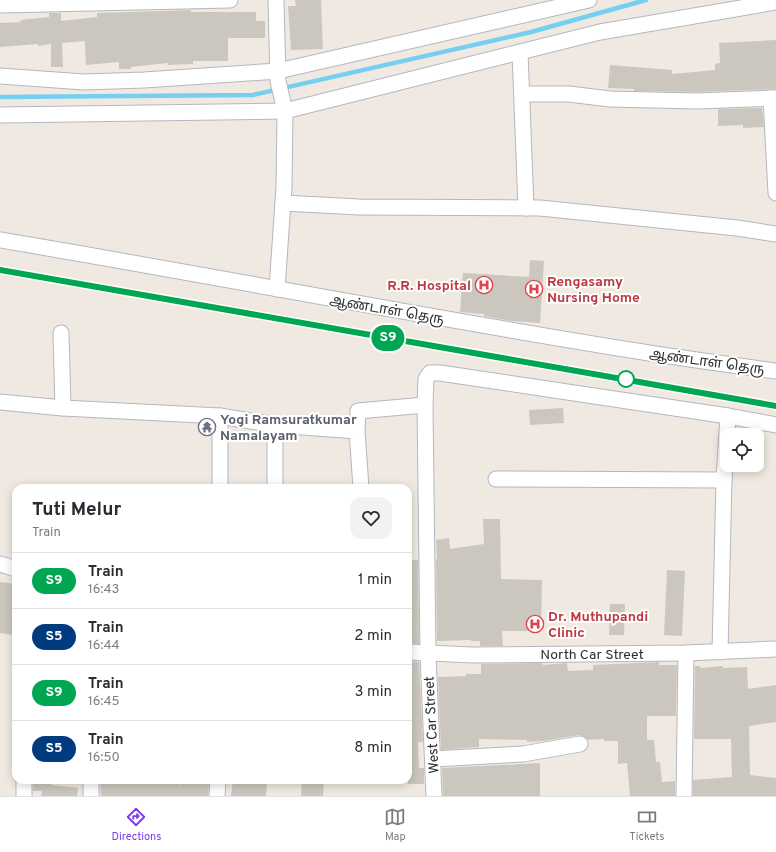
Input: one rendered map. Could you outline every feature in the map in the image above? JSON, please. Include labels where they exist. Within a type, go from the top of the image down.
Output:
[{"type":"street","points":[[0,5],[230,0]]},
{"type":"street","points":[[276,0],[278,76],[284,105],[283,203],[277,289]]},
{"type":"street","points":[[0,76],[84,82],[278,76],[545,5],[589,0]]},
{"type":"street","points":[[0,115],[284,105],[520,52],[600,32],[776,2]]},
{"type":"street","points":[[520,52],[526,208]]},
{"type":"street","points":[[522,94],[569,94],[610,99],[696,101],[773,98],[776,193]]},
{"type":"street","points":[[283,203],[359,207],[526,208],[736,228],[776,234]]},
{"type":"street","name":"ஆண்டாள் தெரு","points":[[0,240],[644,353],[776,371]]},
{"type":"street","points":[[61,333],[63,408]]},
{"type":"street","name":"West Car Street","points":[[434,796],[428,654],[425,405],[426,379],[430,373],[440,373],[728,416]]},
{"type":"street","points":[[0,402],[63,408],[220,416],[275,425],[357,431]]},
{"type":"street","points":[[360,484],[357,431],[358,411],[425,405]]},
{"type":"street","points":[[220,416],[220,484]]},
{"type":"street","points":[[720,652],[724,480],[728,416],[776,426]]},
{"type":"street","points":[[275,425],[275,484]]},
{"type":"street","points":[[496,479],[724,480]]},
{"type":"street","points":[[0,564],[12,568]]},
{"type":"street","name":"North Car Street","points":[[412,652],[428,654],[686,653],[776,649]]},
{"type":"street","points":[[684,796],[686,653]]},
{"type":"street","points":[[433,759],[523,754],[580,744]]},
{"type":"street","points":[[24,784],[24,796]]},
{"type":"street","points":[[91,784],[91,796]]},
{"type":"street","points":[[217,796],[218,784]]},
{"type":"building","points":[[295,0],[321,0],[323,49],[291,50],[288,6],[296,6]]},
{"type":"building","points":[[191,10],[191,12],[256,12],[256,21],[265,21],[265,38],[228,38],[228,61],[193,61],[193,64],[168,65],[168,63],[131,67],[131,69],[119,69],[119,62],[86,65],[85,41],[62,43],[63,67],[51,67],[51,44],[38,46],[38,44],[0,47],[0,23],[21,22],[20,20],[49,17],[49,13],[61,13],[61,21],[97,17],[97,13]]},
{"type":"building","points":[[776,40],[776,89],[696,92],[634,91],[634,89],[608,88],[610,65],[672,70],[672,74],[715,70],[715,64],[720,63],[719,43]]},
{"type":"building","points":[[762,108],[764,127],[743,128],[743,125],[718,126],[718,109]]},
{"type":"building","points":[[530,260],[544,261],[540,323],[512,321],[484,316],[484,314],[460,312],[463,273],[529,277]]},
{"type":"building","points":[[563,408],[564,423],[530,425],[529,410]]},
{"type":"building","points":[[483,519],[500,519],[501,579],[542,580],[541,631],[502,631],[503,646],[480,646],[480,641],[471,640],[437,641],[436,540],[449,538],[450,549],[484,544]]},
{"type":"building","points":[[412,560],[418,560],[419,644],[412,643]]},
{"type":"building","points":[[667,570],[685,571],[682,636],[664,635]]},
{"type":"building","points":[[0,582],[12,584],[12,635],[0,633]]},
{"type":"building","points":[[610,604],[625,604],[624,635],[609,635]]},
{"type":"building","points":[[412,661],[419,662],[423,742],[414,743],[418,743],[419,768],[424,768],[424,784],[412,784]]},
{"type":"building","points":[[659,662],[659,665],[677,665],[676,716],[647,716],[647,740],[654,740],[656,762],[660,762],[662,782],[675,781],[675,796],[630,796],[627,763],[618,764],[618,741],[604,741],[604,739],[588,740],[579,735],[544,741],[527,742],[527,740],[479,739],[479,747],[441,750],[438,677],[481,674],[481,664],[542,663],[543,665],[567,663],[568,671],[593,670],[593,665]]},
{"type":"building","points":[[695,666],[700,666],[700,668],[723,666],[723,668],[747,667],[748,689],[776,685],[776,722],[749,726],[750,775],[776,778],[776,796],[693,796],[693,780],[732,777],[731,739],[694,739]]},
{"type":"building","points":[[540,763],[540,796],[443,796],[442,768]]},
{"type":"building","points":[[33,784],[51,784],[78,788],[77,796],[41,796],[42,791],[33,791]]},
{"type":"building","points":[[100,784],[209,784],[208,796],[101,796]]},
{"type":"building","points":[[232,784],[267,784],[266,796],[231,796]]},
{"type":"building","points":[[302,784],[324,784],[323,796],[301,796]]},
{"type":"waterway","points":[[0,97],[253,95],[531,32],[646,0]]},
{"type":"railway","points":[[0,271],[776,406]]},
{"type":"train","name":"S9","points":[[0,270],[776,406]]},
{"type":"place","name":"R.R. Hospital","points":[[484,285]]},
{"type":"place","name":"Rengasamy Nursing Home","points":[[534,289]]},
{"type":"place","name":"Yogi Ramsuratkumar Namalayam","points":[[207,427]]},
{"type":"place","name":"Dr. Muthupandi Clinic","points":[[535,624]]}]
